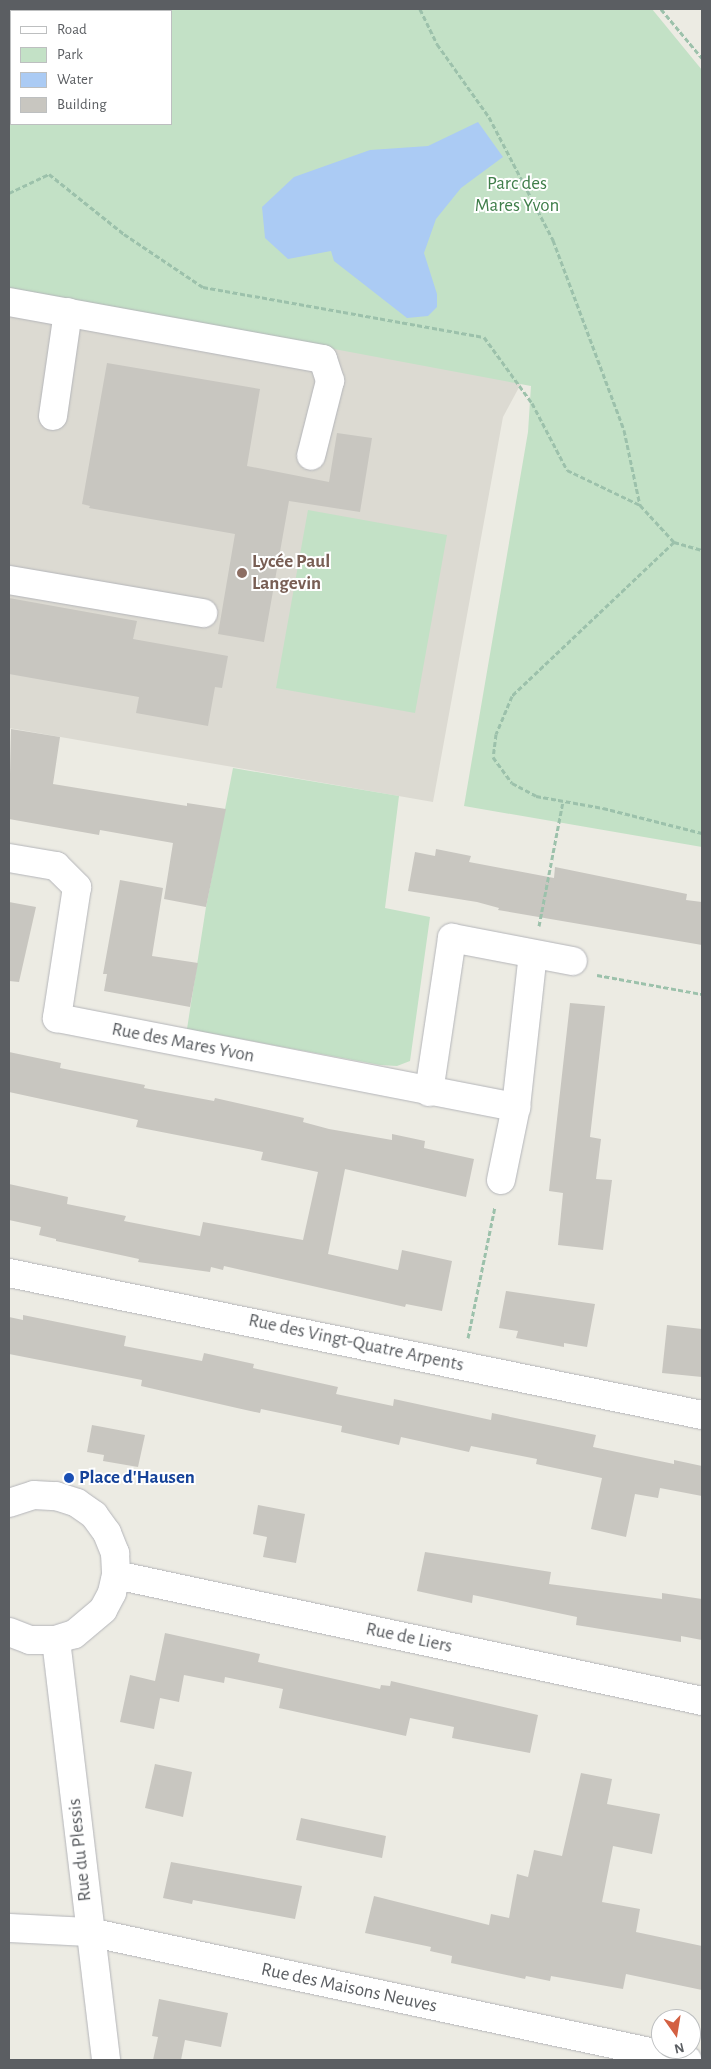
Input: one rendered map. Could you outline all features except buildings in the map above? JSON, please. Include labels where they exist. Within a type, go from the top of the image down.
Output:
[{"type":"street","points":[[9,302],[323,359],[330,381],[311,456]]},
{"type":"street","points":[[53,416],[68,312]]},
{"type":"street","points":[[9,580],[203,613]]},
{"type":"street","name":"Rue des Mares Yvon","points":[[9,858],[56,866],[77,886],[57,1018],[429,1092],[516,1107]]},
{"type":"street","points":[[429,1092],[452,938],[573,961]]},
{"type":"street","points":[[501,1180],[516,1107],[533,954]]},
{"type":"street","name":"Rue des Vingt-Quatre Arpents","points":[[9,1273],[462,1364],[702,1415]]},
{"type":"street","points":[[9,1504],[34,1495],[56,1496],[77,1503],[94,1515],[107,1533],[115,1553],[116,1575],[112,1593],[90,1624],[74,1634],[56,1640],[30,1640],[9,1632]]},
{"type":"street","name":"Rue de Liers","points":[[116,1575],[702,1701]]},
{"type":"street","name":"Rue du Plessis","points":[[56,1640],[89,1932],[106,2060]]},
{"type":"street","name":"Rue des Maisons Neuves","points":[[9,1928],[89,1932],[687,2060]]},
{"type":"path","points":[[420,9],[437,44],[489,117],[553,240],[624,430],[640,505]]},
{"type":"path","points":[[661,9],[702,58]]},
{"type":"path","points":[[9,193],[49,174],[124,234],[203,287],[484,337],[532,402],[567,470],[640,505],[674,542],[702,550]]},
{"type":"path","points":[[674,542],[512,696],[496,734],[493,757],[512,783],[536,796],[702,833]]},
{"type":"path","points":[[533,954],[563,801]]},
{"type":"path","points":[[573,961],[590,973],[702,994]]},
{"type":"path","points":[[462,1364],[501,1180]]},
{"type":"shaded area","name":"Lycée Paul Langevin","points":[[9,284],[531,365],[503,417],[433,802],[9,728]]},
{"type":"green space","name":"Parc des Mares Yvon","points":[[9,9],[652,9],[702,70],[702,847],[464,806],[528,432],[531,386],[9,288]]},
{"type":"green space","points":[[308,510],[447,535],[415,713],[276,688]]},
{"type":"green space","points":[[233,768],[399,796],[385,908],[430,917],[410,1061],[397,1066],[380,1065],[187,1029],[206,907]]},
{"type":"water","points":[[478,122],[503,157],[461,188],[436,219],[424,253],[437,294],[437,307],[428,316],[407,318],[334,261],[331,251],[288,259],[265,238],[262,207],[294,177],[370,150],[428,146]]},
{"type":"place","name":"Lycée Paul Langevin","points":[[242,573]]},
{"type":"place","name":"Place d'Hausen","points":[[69,1478]]}]
